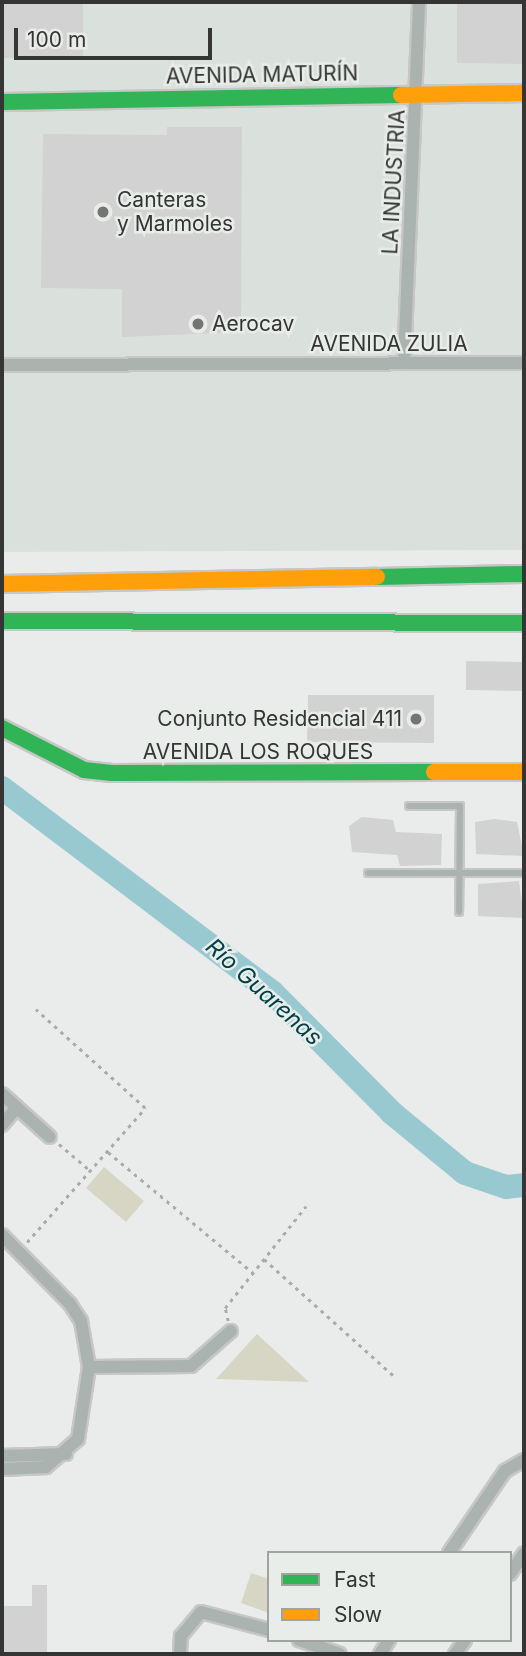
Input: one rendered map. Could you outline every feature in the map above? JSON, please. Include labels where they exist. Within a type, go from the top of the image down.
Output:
[{"type":"street","name":"LA INDUSTRIA","points":[[404,363],[418,92],[419,2]]},
{"type":"street","name":"AVENIDA MATURÍN","points":[[2,102],[418,92],[524,93]]},
{"type":"street","name":"AVENIDA ZULIA","points":[[2,365],[524,363]]},
{"type":"street","points":[[2,584],[524,575]]},
{"type":"street","points":[[2,621],[524,623]]},
{"type":"street","name":"AVENIDA LOS ROQUES","points":[[2,728],[84,770],[111,773],[524,772]]},
{"type":"street","points":[[2,1094],[50,1137]]},
{"type":"street","points":[[2,1125],[17,1107]]},
{"type":"street","points":[[2,1235],[81,1321],[89,1367],[84,1421],[66,1454],[46,1468],[2,1469]]},
{"type":"street","points":[[89,1367],[191,1366],[231,1331]]},
{"type":"street","points":[[2,1455],[66,1454]]},
{"type":"street","points":[[450,1551],[505,1471],[524,1461]]},
{"type":"street","points":[[512,1571],[524,1553]]},
{"type":"street","points":[[180,1654],[181,1636],[201,1612],[267,1629]]},
{"type":"street","points":[[305,1642],[340,1654]]},
{"type":"lane","points":[[409,806],[460,806],[459,912]]},
{"type":"lane","points":[[368,873],[524,873]]},
{"type":"path","points":[[19,1251],[145,1108],[36,1010]]},
{"type":"path","points":[[50,1137],[91,1171]]},
{"type":"path","points":[[108,1152],[253,1273]]},
{"type":"path","points":[[231,1331],[225,1308],[306,1206]]},
{"type":"path","points":[[264,1259],[395,1377]]},
{"type":"shaded area","points":[[2,2],[524,2],[524,550],[2,552]]},
{"type":"green space","points":[[104,1167],[144,1201],[126,1222],[86,1188]]},
{"type":"green space","points":[[257,1334],[309,1382],[216,1379]]},
{"type":"green space","points":[[251,1573],[267,1578],[267,1612],[241,1603]]},
{"type":"building","points":[[2,2],[83,2],[83,58],[2,58]]},
{"type":"building","points":[[457,2],[524,2],[524,64],[457,63]]},
{"type":"building","points":[[167,127],[242,127],[241,332],[122,337],[122,289],[41,288],[43,134],[167,135]]},
{"type":"building","points":[[466,661],[524,662],[524,691],[466,690]]},
{"type":"building","points":[[308,695],[434,695],[434,743],[307,742]]},
{"type":"building","points":[[362,817],[393,820],[396,832],[442,834],[441,865],[400,866],[397,855],[352,852],[349,826]]},
{"type":"building","points":[[494,819],[517,822],[524,856],[476,854],[475,822]]},
{"type":"building","points":[[519,881],[524,918],[478,916],[478,884]]},
{"type":"building","points":[[32,1585],[47,1585],[47,1654],[2,1654],[2,1606],[32,1606]]},
{"type":"waterway","name":"Río Guarenas","points":[[2,788],[272,992],[392,1113],[465,1173],[506,1187],[524,1185]]},
{"type":"traffic: fast","points":[[2,102],[401,95]]},
{"type":"traffic: fast","points":[[377,577],[524,574]]},
{"type":"traffic: fast","points":[[2,621],[524,623]]},
{"type":"traffic: fast","points":[[2,728],[84,770],[112,773],[434,772]]},
{"type":"traffic: slow","points":[[401,95],[524,93]]},
{"type":"traffic: slow","points":[[2,584],[377,577]]},
{"type":"traffic: slow","points":[[434,772],[524,772]]},
{"type":"place","name":"Canteras y Marmoles","points":[[103,212]]},
{"type":"place","name":"Aerocav","points":[[198,324]]},
{"type":"place","name":"Conjunto Residencial 411","points":[[416,719]]}]
